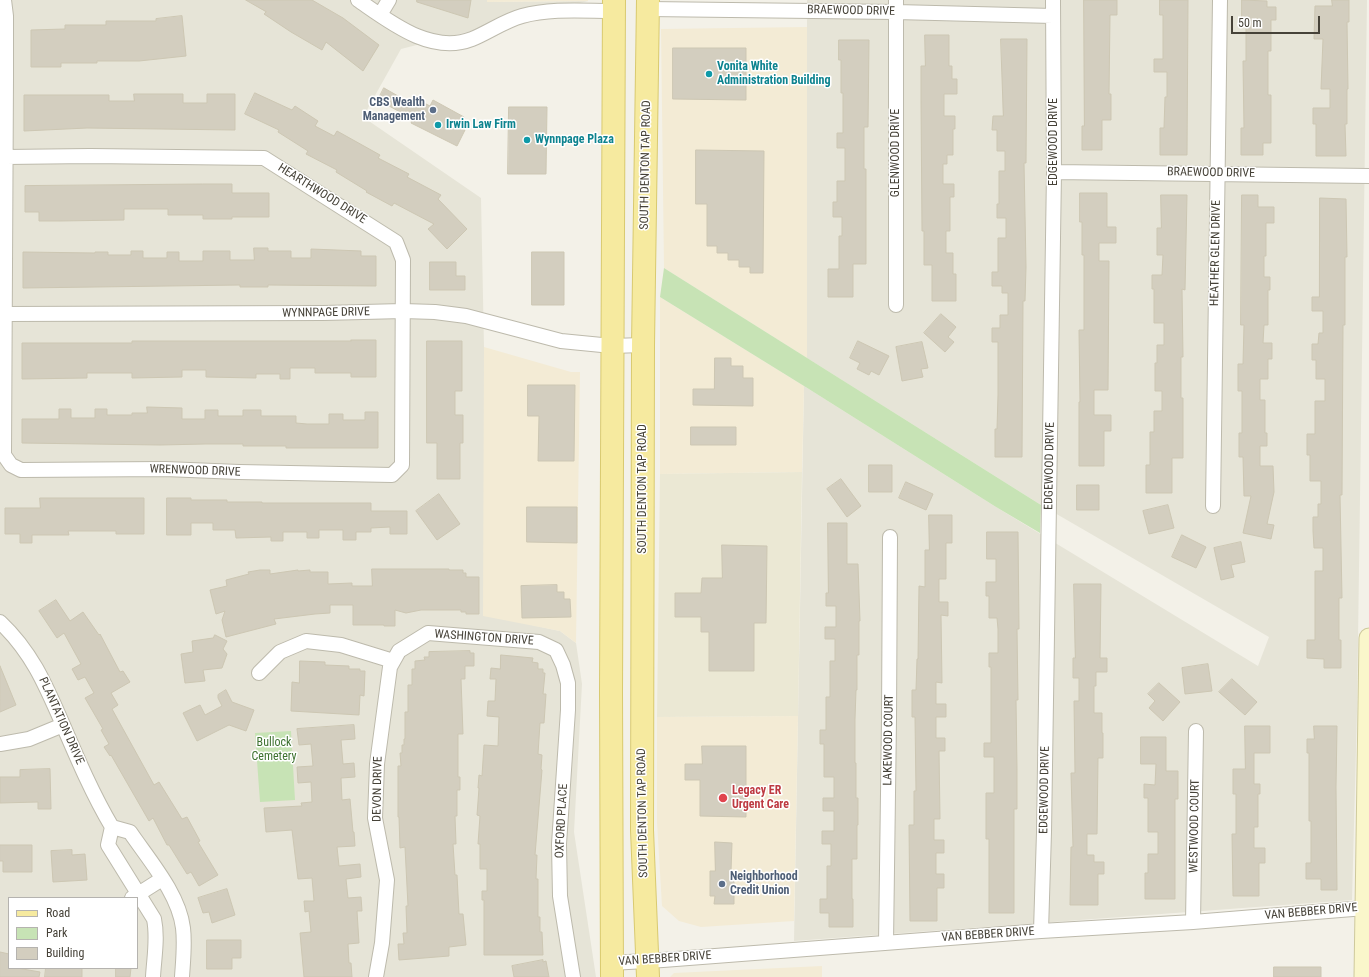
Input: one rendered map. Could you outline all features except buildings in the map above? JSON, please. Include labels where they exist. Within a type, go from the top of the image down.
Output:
[{"type":"main road","points":[[612,970],[611,691],[614,6],[648,4]]},
{"type":"main road","name":"SOUTH DENTON TAP ROAD","points":[[647,969],[642,830],[643,345],[648,4]]},
{"type":"main road","points":[[611,691],[643,691]]},
{"type":"street","points":[[4,0],[6,16],[5,314]]},
{"type":"street","points":[[358,0],[402,30],[428,40],[443,42],[456,42],[470,39],[522,16],[552,11],[614,6]]},
{"type":"street","points":[[380,15],[389,0]]},
{"type":"street","name":"EDGEWOOD DRIVE","points":[[1041,931],[1044,832],[1054,172],[1053,0]]},
{"type":"street","name":"HEATHER GLEN DRIVE","points":[[1213,506],[1220,0]]},
{"type":"street","name":"BRAEWOOD DRIVE","points":[[648,4],[896,6],[1053,16]]},
{"type":"street","name":"GLENWOOD DRIVE","points":[[896,6],[896,305]]},
{"type":"street","name":"HEARTHWOOD DRIVE","points":[[6,157],[90,156],[264,158],[396,242],[403,260],[402,465],[392,475]]},
{"type":"street","name":"BRAEWOOD DRIVE","points":[[1054,172],[1369,176]]},
{"type":"street","name":"WYNNPAGE DRIVE","points":[[5,314],[435,312],[466,316],[561,341],[612,346],[643,345]]},
{"type":"street","name":"WRENWOOD DRIVE","points":[[5,314],[4,454],[11,466],[20,470],[165,469],[392,475]]},
{"type":"street","name":"LAKEWOOD COURT","points":[[886,943],[890,537]]},
{"type":"street","name":"PLANTATION DRIVE","points":[[0,622],[13,634],[32,660],[45,684],[96,799],[112,827]]},
{"type":"street","name":"WASHINGTON DRIVE","points":[[396,656],[428,634],[539,642],[556,650],[564,665]]},
{"type":"street","points":[[1364,977],[1369,638]]},
{"type":"street","points":[[260,673],[280,652],[306,641],[341,645],[396,656]]},
{"type":"street","name":"DEVON DRIVE","points":[[376,977],[382,943],[387,880],[375,818],[377,764],[390,667],[396,656]]},
{"type":"street","name":"OXFORD PLACE","points":[[564,665],[568,684],[568,710],[560,844],[560,896],[574,977]]},
{"type":"street","points":[[0,744],[29,739],[63,725]]},
{"type":"street","name":"WESTWOOD COURT","points":[[1193,922],[1196,731]]},
{"type":"street","points":[[162,879],[135,896],[108,845],[112,827],[130,832],[169,889],[183,928],[182,977]]},
{"type":"street","points":[[138,900],[154,919],[156,928],[153,977]]},
{"type":"street","name":"VAN BEBBER DRIVE","points":[[612,970],[647,969],[886,943],[1041,931],[1193,922],[1365,908]]},
{"type":"shaded area","points":[[0,0],[588,1],[401,49],[363,117],[481,198],[484,347],[484,558],[532,625],[560,631],[576,643],[582,684],[574,832],[596,977],[0,977]]},
{"type":"shaded area","points":[[487,0],[588,0],[588,1],[487,2]]},
{"type":"shaded area","points":[[807,0],[1367,0],[1357,711],[1352,900],[794,941],[804,386],[996,507],[1258,666],[1269,637],[1041,505],[807,358]]},
{"type":"shaded area","points":[[807,27],[807,358],[664,268],[661,29]]},
{"type":"shaded area","points":[[660,297],[804,386],[802,472],[660,474]]},
{"type":"shaded area","points":[[484,347],[571,372],[580,372],[576,643],[560,631],[483,616]]},
{"type":"shaded area","points":[[802,472],[798,716],[657,717],[660,474]]},
{"type":"shaded area","points":[[798,716],[794,921],[701,927],[679,921],[662,906],[657,822],[657,717]]},
{"type":"shaded area","points":[[822,966],[822,977],[670,977],[674,973]]},
{"type":"green space","points":[[664,268],[1041,505],[1040,533],[660,297]]},
{"type":"green space","name":"Bullock Cemetery","points":[[291,731],[295,800],[260,802],[255,733]]},
{"type":"place","name":"Vonita White Administration Building","points":[[709,74]]},
{"type":"place","name":"CBS Wealth Management","points":[[433,110]]},
{"type":"place","name":"Irwin Law Firm","points":[[438,125]]},
{"type":"place","name":"Wynnpage Plaza","points":[[527,140]]},
{"type":"place","name":"Legacy ER Urgent Care","points":[[723,798]]},
{"type":"place","name":"Neighborhood Credit Union","points":[[722,884]]}]
